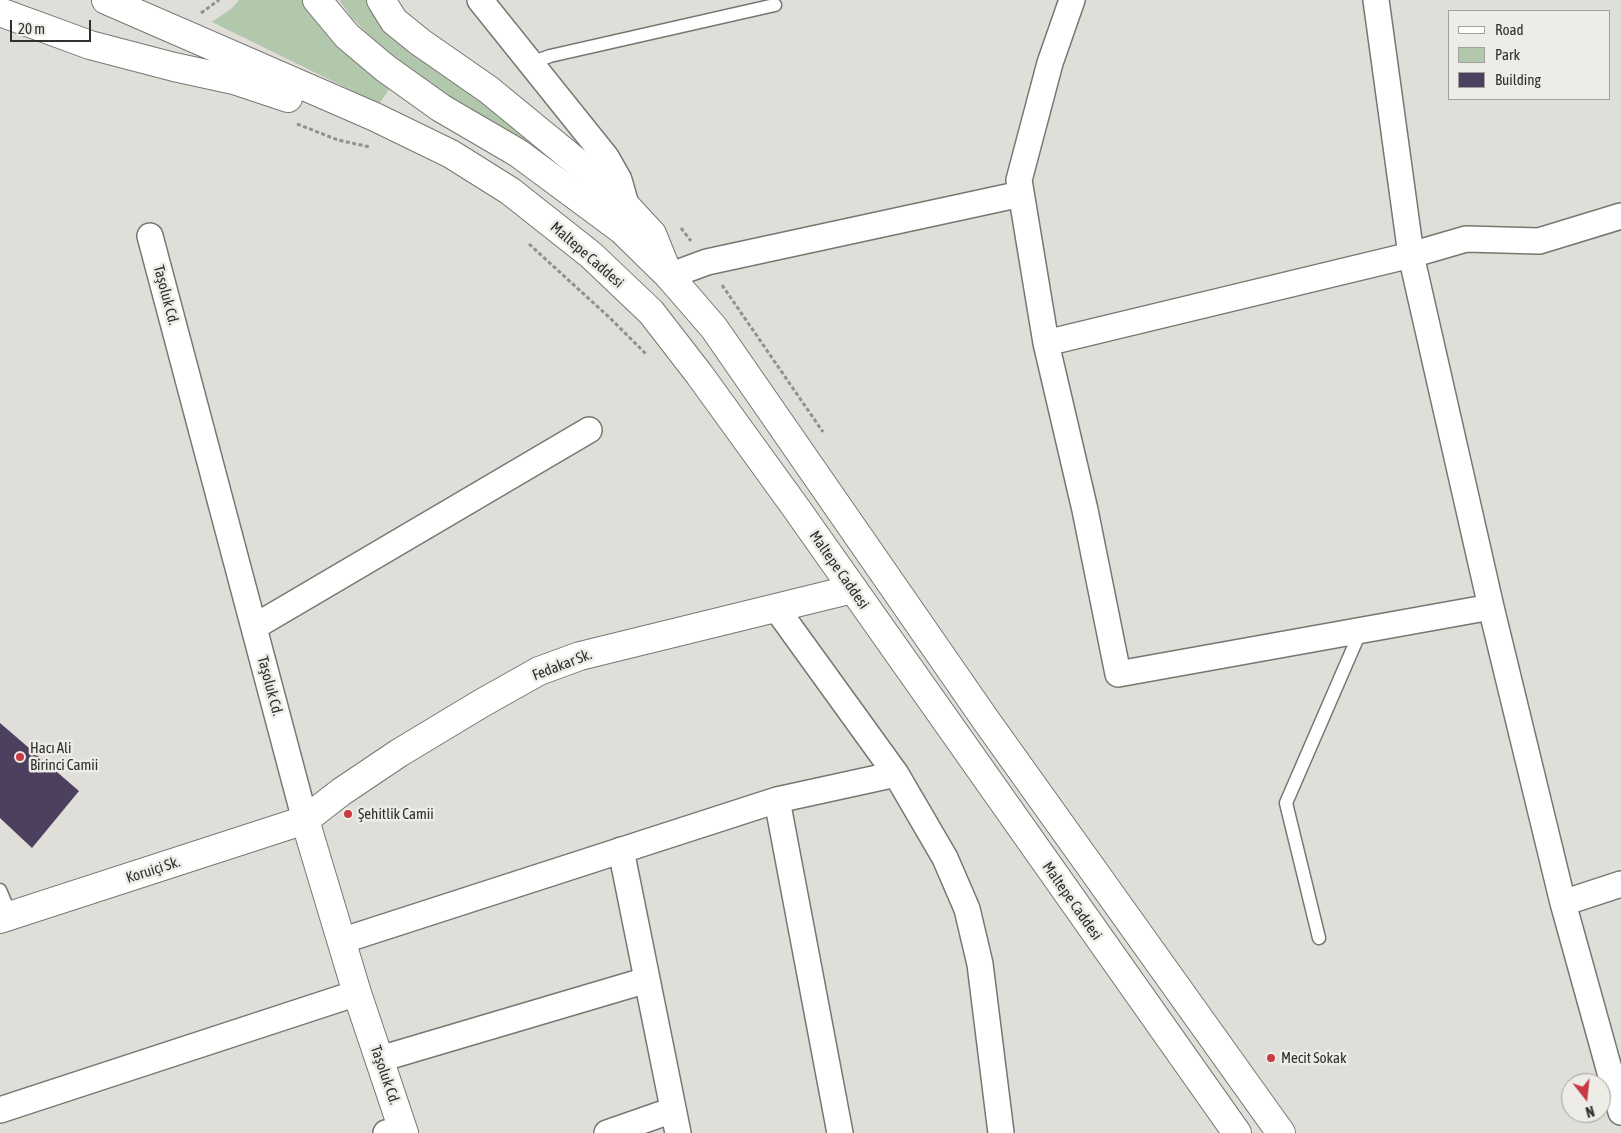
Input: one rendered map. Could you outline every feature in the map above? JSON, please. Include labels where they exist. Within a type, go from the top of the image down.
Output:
[{"type":"main road","name":"Maltepe Caddesi","points":[[106,0],[347,105],[450,154],[510,191],[591,255],[651,312],[699,374],[853,589],[1237,1133]]},
{"type":"main road","points":[[317,0],[347,36],[385,68],[441,108],[518,152],[622,230],[669,276],[714,328],[985,719],[1281,1133]]},
{"type":"main road","points":[[381,0],[394,21],[420,42],[497,96],[612,191],[652,234],[669,276]]},
{"type":"main road","points":[[0,12],[90,45],[174,67],[234,80],[291,99],[347,105]]},
{"type":"main road","name":"Fedakar Sk.","points":[[306,820],[341,792],[400,753],[539,671],[580,656],[853,589]]},
{"type":"main road","name":"Koruiçi Sk.","points":[[5,918],[306,820]]},
{"type":"main road","name":"Taşoluk Cd.","points":[[306,820],[341,942],[380,1059],[398,1131]]},
{"type":"street","points":[[480,0],[606,157],[619,180],[627,208]]},
{"type":"street","points":[[1072,0],[1050,63],[1019,180],[1046,343],[1085,510],[1118,674],[1491,607]]},
{"type":"street","points":[[1376,0],[1411,255],[1491,607],[1562,903],[1621,1112]]},
{"type":"street","points":[[669,276],[707,262],[1021,194]]},
{"type":"street","points":[[1046,343],[1411,255],[1466,239],[1539,241],[1621,216]]},
{"type":"street","name":"Taşoluk Cd.","points":[[150,236],[306,820]]},
{"type":"street","points":[[254,626],[589,430]]},
{"type":"street","points":[[776,608],[896,774],[945,858],[967,908],[980,964],[1001,1133]]},
{"type":"street","points":[[341,942],[777,800],[896,774]]},
{"type":"street","points":[[777,800],[840,1133]]},
{"type":"street","points":[[607,1133],[675,1121],[622,850]]},
{"type":"street","points":[[1562,903],[1621,884]]},
{"type":"street","points":[[380,1059],[647,980]]},
{"type":"street","points":[[0,1110],[357,993]]},
{"type":"lane","points":[[531,63],[550,56],[775,5]]},
{"type":"lane","points":[[1319,938],[1286,803],[1361,630]]},
{"type":"lane","points":[[0,890],[5,918]]},
{"type":"path","points":[[294,123],[338,140],[376,148]]},
{"type":"path","points":[[527,242],[610,318],[650,358]]},
{"type":"green space","points":[[239,0],[304,0],[344,52],[368,73],[390,88],[379,104],[212,22],[231,9]]},
{"type":"green space","points":[[339,0],[369,0],[584,178],[464,106],[415,73],[375,41],[351,17]]},
{"type":"building","name":"Hacı Ali Birinci Camii","points":[[0,723],[79,791],[32,848],[0,818]]},
{"type":"place","name":"Hacı Ali Birinci Camii","points":[[20,757]]},
{"type":"place","name":"Şehitlik Camii","points":[[348,814]]},
{"type":"place","name":"Mecit Sokak","points":[[1271,1058]]}]
